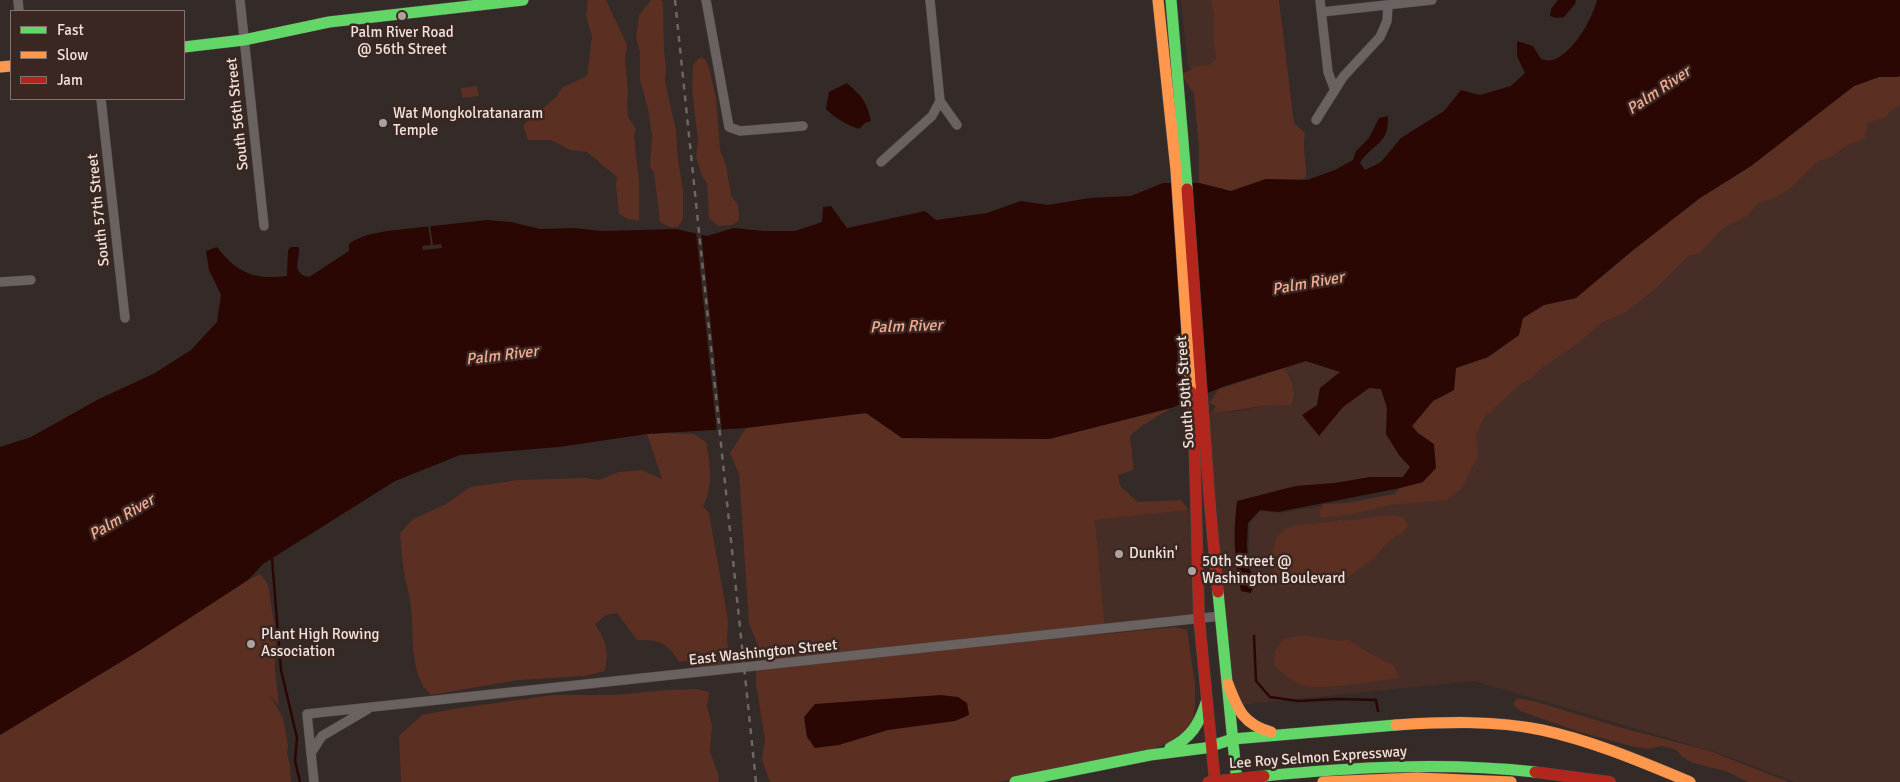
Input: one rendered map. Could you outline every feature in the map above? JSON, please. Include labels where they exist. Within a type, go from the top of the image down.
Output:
[{"type":"main road","points":[[185,46],[244,40],[329,22],[523,0]]},
{"type":"main road","name":"South 50th Street","points":[[1158,0],[1181,169]]},
{"type":"main road","name":"South 50th Street","points":[[1171,0],[1199,428],[1199,618],[1215,782]]},
{"type":"main road","name":"South 50th Street","points":[[1199,428],[1210,506],[1237,782]]},
{"type":"main road","points":[[1228,684],[1238,710],[1250,724],[1260,729],[1282,733]]},
{"type":"main road","points":[[1150,756],[1187,740],[1196,728],[1206,703]]},
{"type":"main road","points":[[1014,782],[1211,746],[1233,739],[1282,733],[1439,722],[1511,726],[1559,735],[1598,745],[1690,782]]},
{"type":"main road","name":"Lee Roy Selmon Expressway","points":[[1208,782],[1333,769],[1399,766],[1447,766],[1554,774],[1610,782]]},
{"type":"main road","points":[[1323,782],[1430,778],[1511,782]]},
{"type":"street","name":"South 56th Street","points":[[240,0],[264,226]]},
{"type":"street","points":[[706,0],[729,127],[740,131],[803,126]]},
{"type":"street","points":[[930,0],[940,102],[956,126]]},
{"type":"street","points":[[1320,0],[1328,72],[1334,88]]},
{"type":"street","points":[[1322,12],[1432,0]]},
{"type":"street","points":[[1316,120],[1334,88],[1380,37],[1387,21],[1388,6]]},
{"type":"street","name":"South 57th Street","points":[[100,100],[125,318]]},
{"type":"street","points":[[881,162],[932,116],[940,102]]},
{"type":"street","points":[[0,282],[31,280]]},
{"type":"street","name":"East Washington Street","points":[[311,753],[307,714],[744,669],[1221,616]]},
{"type":"street","points":[[314,782],[311,753],[322,736],[373,707]]},
{"type":"shaded area","points":[[588,0],[606,0],[627,45],[625,60],[627,103],[628,117],[636,129],[634,137],[639,180],[639,221],[628,219],[619,214],[617,177],[587,152],[570,150],[551,140],[528,140],[523,125],[555,98],[563,87],[587,76],[592,36],[586,16]]},
{"type":"shaded area","points":[[651,0],[661,0],[663,3],[665,81],[676,131],[683,190],[683,219],[678,227],[669,227],[660,222],[654,172],[650,168],[652,136],[648,109],[640,80],[640,52],[636,38],[639,15]]},
{"type":"shaded area","points":[[1181,0],[1214,0],[1222,64],[1188,67]]},
{"type":"shaded area","points":[[1211,0],[1279,0],[1294,123],[1305,133],[1306,177],[1301,180],[1266,179],[1231,191],[1199,183],[1199,147],[1194,94],[1181,74],[1193,69],[1188,67],[1209,65],[1216,59],[1214,14]]},
{"type":"shaded area","points":[[700,57],[705,59],[709,68],[716,98],[720,150],[726,165],[731,195],[738,205],[739,220],[732,225],[718,226],[709,218],[707,183],[702,176],[696,157],[698,141],[692,89],[693,65]]},
{"type":"shaded area","points":[[1900,76],[1900,105],[1889,112],[1887,117],[1867,123],[1865,138],[1817,162],[1791,188],[1776,197],[1758,203],[1747,216],[1723,228],[1700,253],[1688,256],[1654,290],[1626,312],[1601,323],[1580,342],[1539,370],[1532,378],[1518,386],[1484,418],[1476,435],[1478,457],[1461,489],[1446,500],[1390,505],[1352,514],[1321,518],[1319,512],[1323,504],[1348,503],[1394,494],[1400,488],[1423,482],[1434,445],[1412,426],[1433,401],[1454,390],[1456,368],[1488,357],[1519,335],[1522,318],[1544,305],[1576,298],[1700,198],[1751,166],[1854,86],[1879,77]]},
{"type":"shaded area","points":[[477,86],[479,96],[462,98],[461,88]]},
{"type":"shaded area","points":[[1900,94],[1900,782],[1795,782],[1715,752],[1474,681],[1230,706],[1199,423],[1211,413],[1239,411],[1273,404],[1292,406],[1295,400],[1295,391],[1291,376],[1284,368],[1306,361],[1340,372],[1320,388],[1317,405],[1319,435],[1343,407],[1369,388],[1381,389],[1387,408],[1386,434],[1399,455],[1410,466],[1403,477],[1370,477],[1335,483],[1296,486],[1237,501],[1242,591],[1249,593],[1257,583],[1248,566],[1250,523],[1260,511],[1279,513],[1426,489],[1454,420]]},
{"type":"shaded area","points":[[1284,368],[1293,386],[1292,406],[1272,405],[1211,413],[1216,406],[1209,403],[1219,389]]},
{"type":"shaded area","points":[[1171,408],[1130,436],[1134,470],[1118,475],[1120,486],[1138,502],[1181,500],[1189,510],[1095,520],[1105,628],[765,661],[749,624],[739,474],[730,453],[746,428],[866,413],[902,438],[1049,439]]},
{"type":"shaded area","points":[[647,434],[694,434],[706,442],[710,467],[710,483],[703,506],[709,513],[728,620],[727,640],[730,664],[701,667],[692,660],[679,662],[666,646],[657,642],[637,640],[617,613],[606,615],[595,624],[606,647],[605,671],[584,676],[518,680],[431,695],[424,687],[416,666],[412,618],[403,567],[400,533],[413,519],[446,504],[470,487],[518,480],[585,478],[599,480],[619,472],[642,470],[662,479]]},
{"type":"shaded area","points":[[1189,510],[1197,619],[1105,628],[1095,520]]},
{"type":"shaded area","points":[[1392,515],[1403,517],[1408,525],[1403,533],[1390,540],[1371,561],[1348,577],[1333,584],[1281,587],[1279,584],[1273,558],[1274,544],[1279,535],[1286,529],[1305,524]]},
{"type":"shaded area","points":[[260,574],[268,584],[274,624],[276,646],[275,669],[279,706],[270,695],[283,718],[288,745],[287,754],[290,764],[291,782],[0,782],[0,735],[142,649]]},
{"type":"shaded area","points":[[1176,627],[1187,630],[1195,684],[1195,707],[1192,723],[1178,739],[1137,755],[998,782],[770,782],[762,760],[765,740],[756,684],[756,668]]},
{"type":"shaded area","points":[[1302,635],[1339,641],[1349,640],[1394,666],[1399,678],[1327,687],[1306,686],[1297,683],[1274,665],[1275,651],[1284,639]]},
{"type":"shaded area","points":[[697,689],[709,692],[707,706],[712,725],[710,752],[719,776],[718,782],[401,782],[399,736],[422,715],[553,695],[614,695]]},
{"type":"shaded area","points":[[1517,698],[1534,701],[1619,727],[1710,751],[1789,782],[1748,782],[1728,772],[1693,763],[1676,750],[1662,746],[1647,749],[1631,746],[1580,732],[1520,711],[1513,704]]},
{"type":"water","points":[[1558,0],[1576,0],[1564,17],[1556,18],[1550,16],[1551,9]]},
{"type":"water","name":"Palm River","points":[[1597,0],[1900,0],[1900,76],[1879,77],[1854,86],[1751,166],[1700,198],[1576,298],[1544,305],[1523,318],[1519,335],[1488,357],[1456,368],[1454,390],[1433,401],[1412,426],[1418,433],[1434,444],[1436,468],[1423,482],[1278,512],[1260,510],[1248,523],[1248,567],[1256,581],[1251,593],[1241,591],[1237,569],[1235,524],[1237,501],[1296,486],[1335,483],[1370,477],[1403,477],[1410,467],[1399,455],[1386,434],[1387,408],[1381,389],[1369,388],[1343,407],[1319,436],[1302,415],[1317,405],[1320,388],[1340,372],[1306,361],[1225,386],[1171,408],[1049,439],[902,438],[866,413],[746,428],[647,434],[559,447],[460,455],[395,481],[263,564],[248,580],[142,649],[0,735],[0,447],[31,437],[97,400],[155,373],[191,350],[217,322],[221,295],[209,270],[206,251],[217,247],[239,269],[265,277],[275,277],[287,276],[288,250],[291,247],[299,247],[298,269],[300,273],[309,277],[349,251],[349,244],[367,235],[487,220],[511,222],[540,229],[574,228],[602,231],[676,229],[707,236],[734,228],[763,231],[795,231],[822,222],[823,207],[831,206],[847,228],[925,211],[936,220],[987,213],[1021,201],[1048,205],[1090,198],[1131,196],[1163,183],[1199,183],[1231,191],[1266,179],[1307,180],[1335,170],[1353,160],[1356,151],[1369,138],[1379,118],[1388,116],[1388,126],[1383,139],[1360,163],[1365,170],[1381,162],[1401,138],[1444,111],[1461,90],[1480,95],[1511,86],[1525,73],[1517,56],[1517,41],[1533,46],[1541,59],[1551,60],[1560,56],[1581,35],[1591,17]]},
{"type":"water","points":[[847,83],[863,100],[871,121],[865,123],[859,129],[841,121],[826,109],[829,92]]},
{"type":"water","points":[[941,695],[958,697],[967,703],[969,715],[955,721],[888,730],[839,745],[815,748],[807,737],[804,717],[815,704]]},
{"type":"pier","points":[[428,225],[430,225],[433,245],[441,244],[442,248],[423,250],[422,246],[431,245]]},
{"type":"pier","points":[[696,231],[701,232],[722,432],[717,433]]},
{"type":"waterway","points":[[272,559],[281,670],[297,738],[295,761],[300,782]]},
{"type":"waterway","points":[[1254,636],[1256,681],[1270,697],[1298,701],[1376,700],[1378,711]]},
{"type":"railway","points":[[675,0],[756,782]]},
{"type":"traffic: fast","points":[[185,47],[244,40],[329,22],[523,0]]},
{"type":"traffic: fast","points":[[1171,0],[1187,189]]},
{"type":"traffic: fast","points":[[1218,592],[1237,782]]},
{"type":"traffic: fast","points":[[1170,748],[1189,735],[1206,703]]},
{"type":"traffic: fast","points":[[1015,782],[1150,755],[1205,748],[1233,739],[1396,725]]},
{"type":"traffic: fast","points":[[1264,776],[1332,770],[1433,766],[1535,772]]},
{"type":"traffic: slow","points":[[1158,0],[1176,170],[1191,392]]},
{"type":"traffic: slow","points":[[0,67],[10,66]]},
{"type":"traffic: slow","points":[[1228,684],[1243,715],[1254,725],[1271,732]]},
{"type":"traffic: slow","points":[[1396,725],[1487,723],[1542,730],[1599,746],[1690,782]]},
{"type":"traffic: slow","points":[[1323,782],[1417,778],[1511,782]]},
{"type":"traffic: jam","points":[[1187,189],[1218,592]]},
{"type":"traffic: jam","points":[[1191,392],[1194,429],[1199,618],[1215,782]]},
{"type":"traffic: jam","points":[[1535,772],[1610,782]]},
{"type":"traffic: jam","points":[[1208,782],[1264,776]]},
{"type":"place","name":"Palm River Road @ 56th Street","points":[[402,16]]},
{"type":"place","name":"Wat Mongkolratanaram Temple","points":[[383,123]]},
{"type":"place","name":"Dunkin'","points":[[1119,554]]},
{"type":"place","name":"50th Street @ Washington Boulevard","points":[[1192,571]]},
{"type":"place","name":"Plant High Rowing Association","points":[[251,644]]}]
